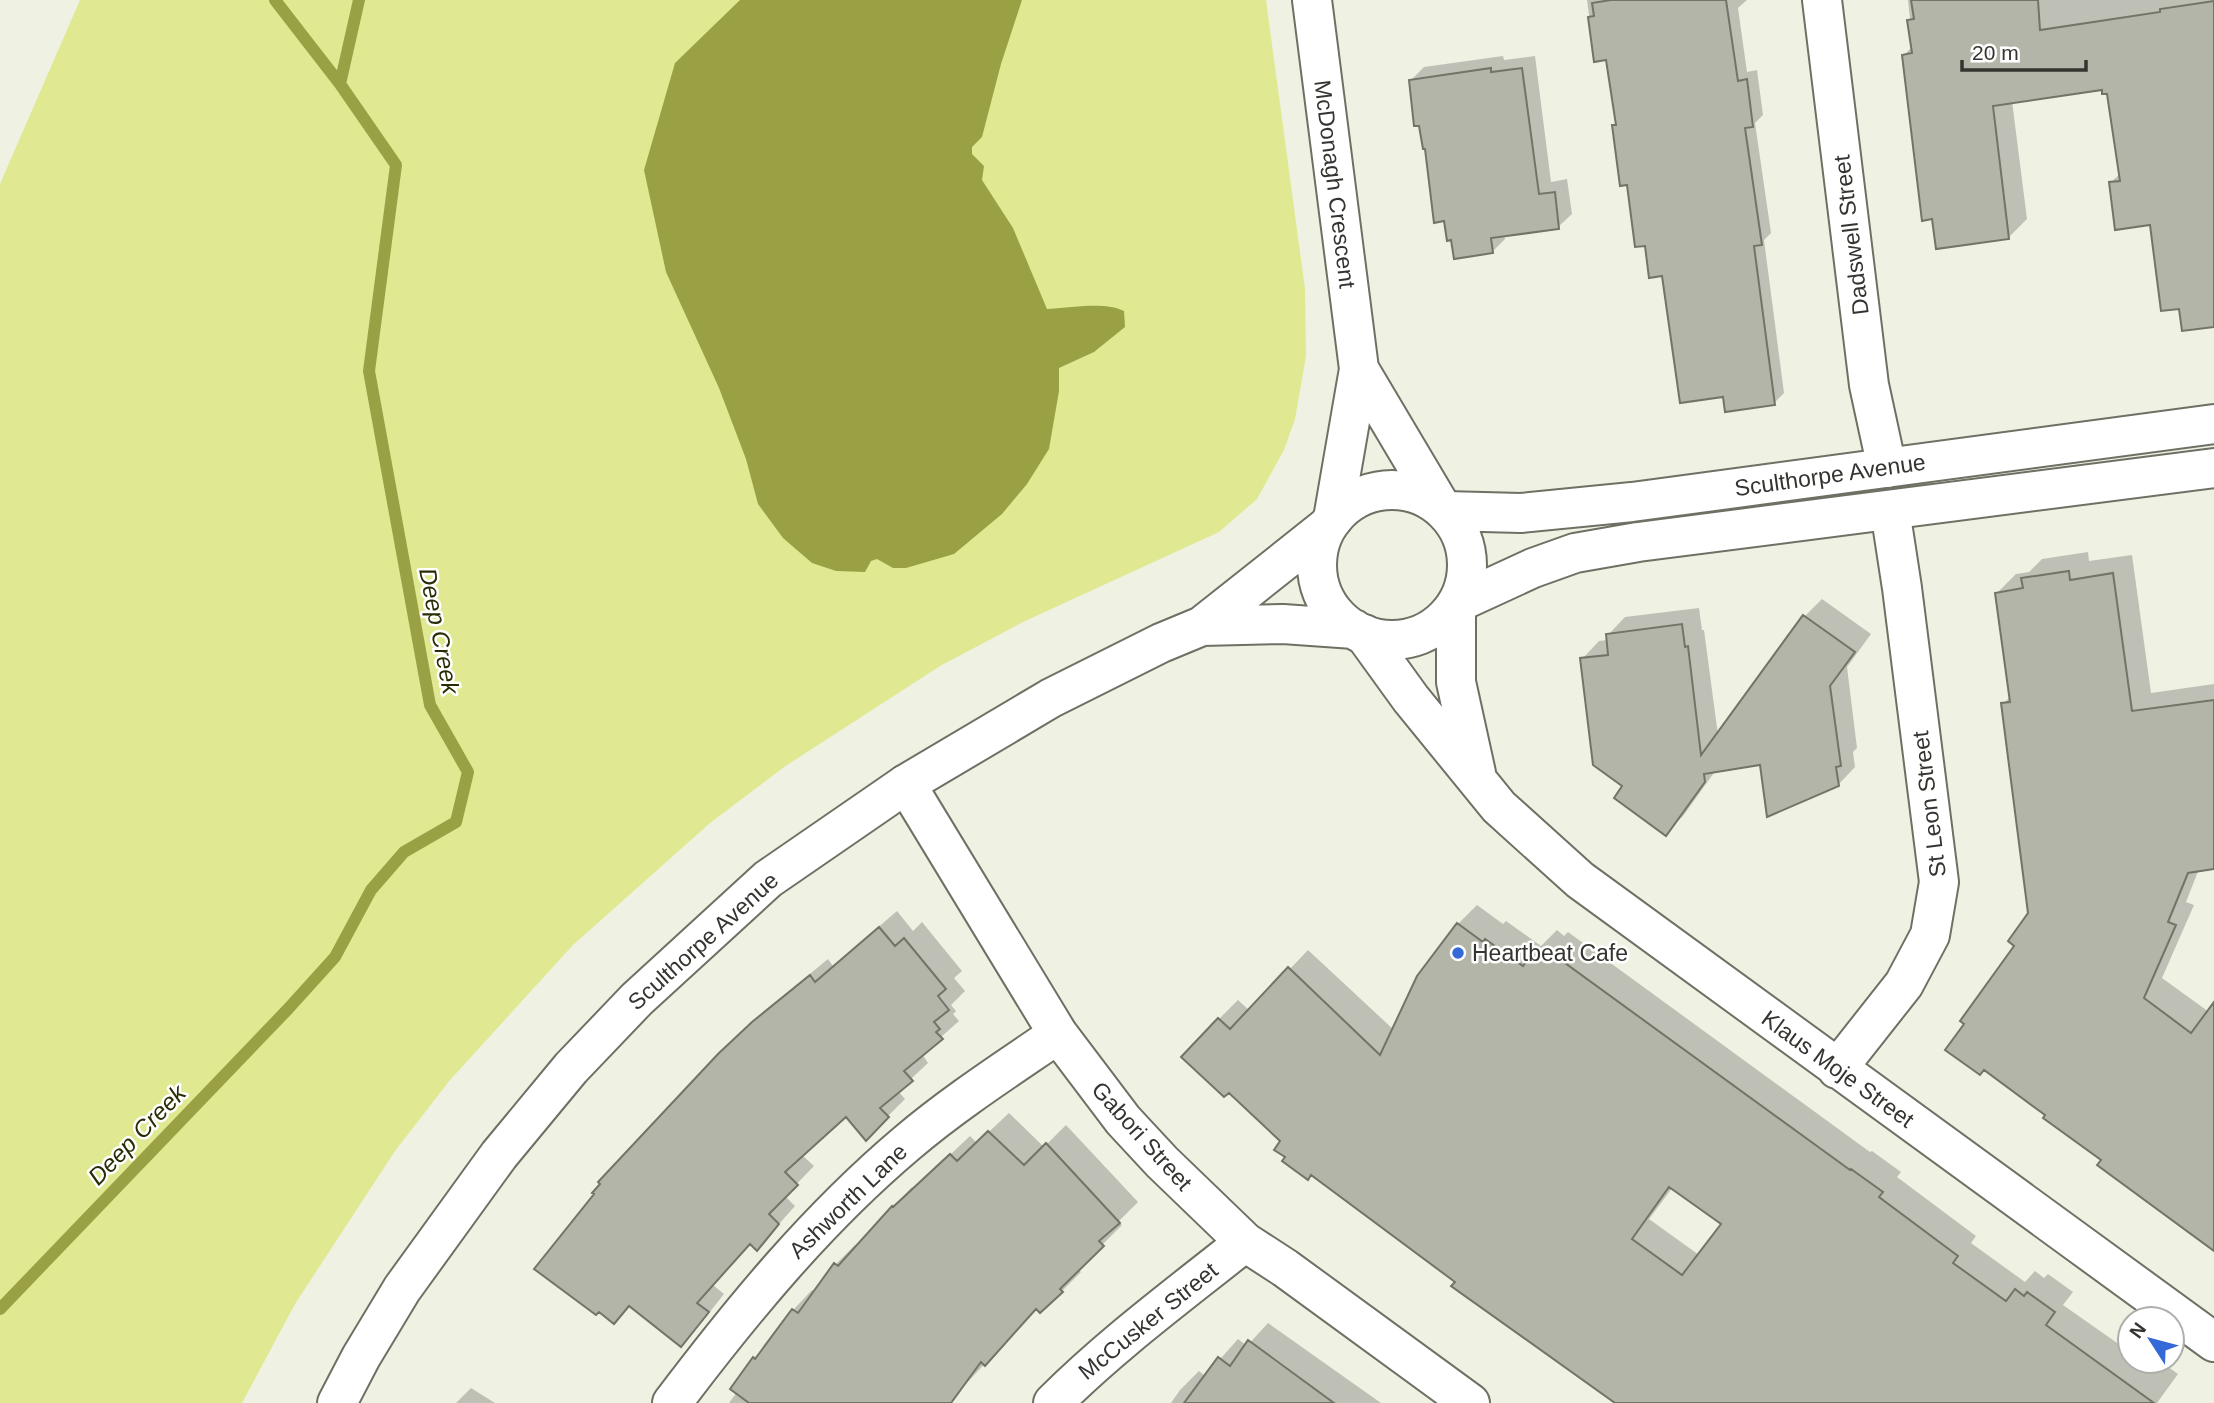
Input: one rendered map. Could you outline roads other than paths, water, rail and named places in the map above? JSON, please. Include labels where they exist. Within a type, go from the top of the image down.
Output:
[{"type":"street","name":"McDonagh Crescent","points":[[1312,0],[1359,369],[1330,523]]},
{"type":"street","name":"Dadswell Street","points":[[1822,0],[1869,385],[1887,468]]},
{"type":"street","name":"McDonagh Crescent","points":[[1359,369],[1443,509]]},
{"type":"street","name":"Sculthorpe Avenue","points":[[1443,509],[1521,513],[1632,502],[2214,424]]},
{"type":"street","name":"Sculthorpe Avenue","points":[[1457,604],[1533,568],[1574,553],[1638,542],[2214,468]]},
{"type":"street","points":[[1396,489],[1420,494],[1443,509],[1458,527],[1465,545],[1468,565],[1465,584],[1457,604],[1442,621],[1424,632],[1405,638],[1384,639],[1359,632],[1339,617],[1326,601],[1320,583],[1320,544],[1330,523],[1350,502],[1372,492],[1396,489]]},
{"type":"street","name":"St Leon Street","points":[[1837,1069],[1904,984],[1930,935],[1940,882],[1890,510]]},
{"type":"street","name":"Sculthorpe Avenue","points":[[337,1403],[402,1289],[499,1155],[581,1058],[637,999],[768,879],[906,784],[1051,698],[1161,643],[1202,626],[1330,523]]},
{"type":"street","name":"Klaus Moje Street","points":[[1457,604],[1456,682],[1477,779]]},
{"type":"street","name":"Sculthorpe Avenue","points":[[1202,626],[1283,624],[1359,632]]},
{"type":"street","name":"Klaus Moje Street","points":[[1359,632],[1499,807],[1580,880],[2214,1342]]},
{"type":"street","name":"Gabori Street","points":[[906,784],[1058,1034],[1123,1120],[1245,1242],[1471,1403]]},
{"type":"street","name":"Ashworth Lane","points":[[672,1403],[758,1293],[859,1186],[981,1086],[1058,1034]]},
{"type":"street","name":"McCusker Street","points":[[1053,1403],[1072,1383],[1245,1242]]},
{"type":"waterway","points":[[275,0],[340,84]]},
{"type":"waterway","name":"Deep Creek","points":[[0,1309],[335,957],[371,890],[404,852],[456,822],[468,772],[430,705],[369,371],[396,165],[340,84],[359,0]]},
{"type":"place","name":"Heartbeat Cafe","points":[[1458,953]]}]
